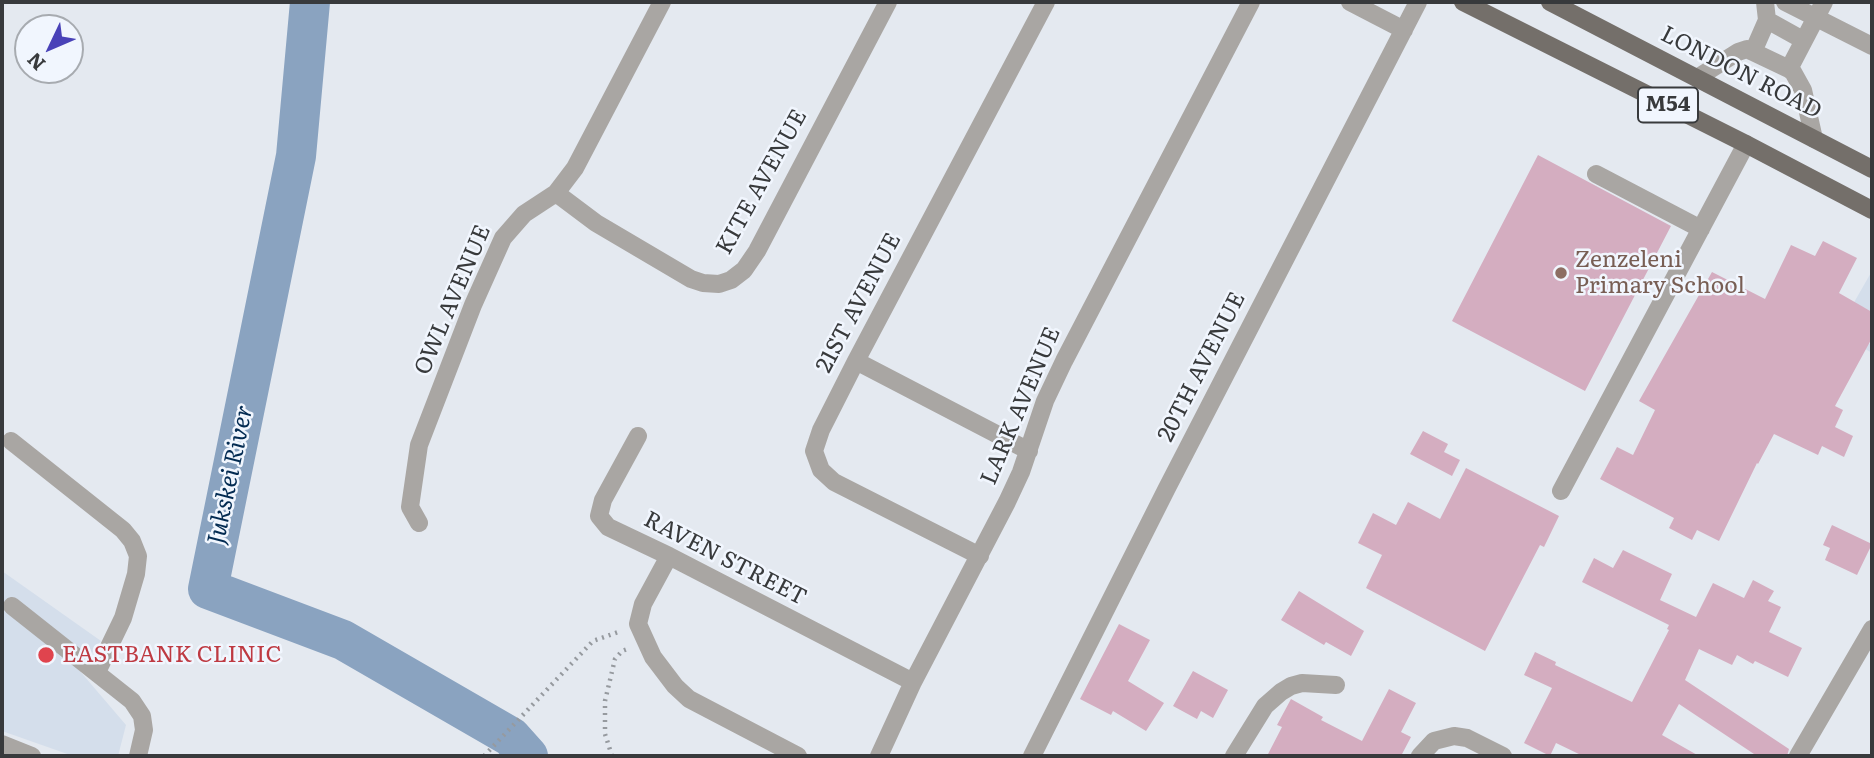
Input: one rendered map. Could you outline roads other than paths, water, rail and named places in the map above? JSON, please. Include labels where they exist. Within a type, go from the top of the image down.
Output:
[{"type":"main road","name":"M54","points":[[1463,2],[1872,210]]},
{"type":"main road","name":"LONDON ROAD","points":[[1550,2],[1872,169]]},
{"type":"street","points":[[556,193],[575,168],[662,2]]},
{"type":"street","name":"KITE AVENUE","points":[[556,193],[596,223],[691,279],[719,284],[731,280],[744,270],[757,251],[888,2]]},
{"type":"street","name":"21ST AVENUE","points":[[980,556],[834,482],[818,466],[814,451],[821,430],[856,361],[1046,2]]},
{"type":"street","name":"LARK AVENUE","points":[[878,756],[913,682],[1007,502],[1029,451],[1045,401],[1064,361],[1251,2]]},
{"type":"street","points":[[1350,2],[1404,30]]},
{"type":"street","name":"20TH AVENUE","points":[[1032,756],[1418,2]]},
{"type":"street","points":[[1754,52],[1767,20],[1765,2]]},
{"type":"street","points":[[1785,2],[1820,10],[1872,46]]},
{"type":"street","points":[[1788,69],[1820,10]]},
{"type":"street","points":[[1767,20],[1803,40]]},
{"type":"street","points":[[1697,78],[1747,49],[1788,69],[1793,72],[1803,90],[1814,139]]},
{"type":"street","points":[[1561,491],[1746,144]]},
{"type":"street","points":[[1596,174],[1701,229]]},
{"type":"street","name":"OWL AVENUE","points":[[419,523],[410,507],[419,445],[473,304],[503,238],[523,214],[556,193]]},
{"type":"street","points":[[856,361],[1029,451]]},
{"type":"street","name":"RAVEN STREET","points":[[638,436],[603,500],[599,516],[602,521],[614,531],[669,556],[913,682]]},
{"type":"street","points":[[12,441],[123,530],[132,541],[138,556],[127,606],[97,673]]},
{"type":"street","points":[[669,556],[643,604],[641,632],[653,657],[666,676],[689,699],[799,756]]},
{"type":"street","points":[[12,606],[132,701],[142,716],[144,730],[138,756]]},
{"type":"street","points":[[1798,756],[1872,629]]},
{"type":"street","points":[[1234,756],[1265,706],[1291,685],[1336,685]]},
{"type":"street","points":[[1420,756],[1428,745],[1445,737],[1467,738],[1503,756]]},
{"type":"street","points":[[2,744],[32,756]]},
{"type":"waterway","name":"Jukskei River","points":[[310,2],[296,156],[208,589],[343,640],[511,737],[528,756]]},
{"type":"place","name":"Zenzeleni Primary School","points":[[1561,273]]},
{"type":"place","name":"EASTBANK CLINIC","points":[[46,655]]}]
